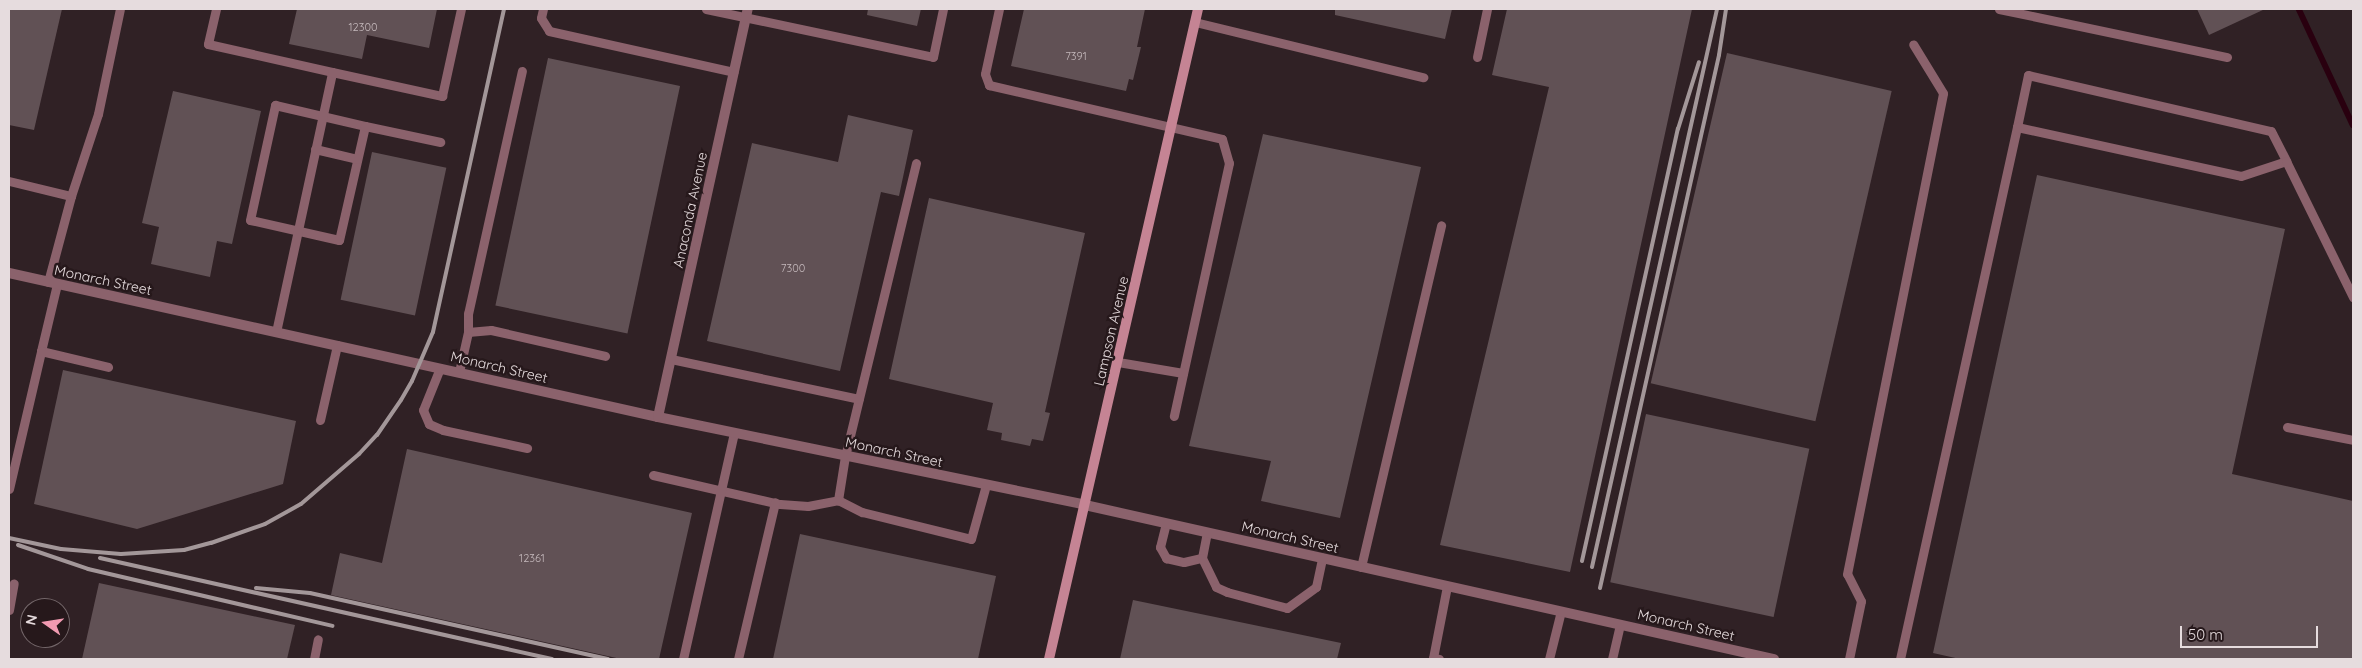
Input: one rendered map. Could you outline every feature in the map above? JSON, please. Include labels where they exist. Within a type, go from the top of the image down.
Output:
[{"type":"main road","name":"Lampson Avenue","points":[[1049,659],[1198,9]]},
{"type":"street","name":"Anaconda Avenue","points":[[658,417],[747,13]]},
{"type":"street","name":"Monarch Street","points":[[9,273],[658,417],[1085,505],[1774,659]]},
{"type":"lane","points":[[9,489],[41,351],[52,283],[71,196],[98,114],[120,9]]},
{"type":"lane","points":[[216,9],[208,44],[442,96],[461,9]]},
{"type":"lane","points":[[543,9],[541,18],[549,31],[734,72]]},
{"type":"lane","points":[[706,9],[747,13],[933,57],[943,9]]},
{"type":"lane","points":[[1000,9],[984,74],[988,86],[1222,138],[1229,163],[1174,416]]},
{"type":"lane","points":[[1477,57],[1487,9]]},
{"type":"lane","points":[[1999,9],[2227,57]]},
{"type":"lane","points":[[1195,22],[1423,77]]},
{"type":"lane","points":[[1849,659],[1861,601],[1847,574],[1943,93],[1913,44]]},
{"type":"lane","points":[[459,372],[468,332],[468,314],[522,71]]},
{"type":"lane","points":[[276,332],[332,72]]},
{"type":"lane","points":[[1900,659],[2028,75],[2271,131],[2353,297]]},
{"type":"lane","points":[[365,126],[339,240],[250,220],[275,105],[440,142]]},
{"type":"lane","points":[[2017,126],[2241,176],[2286,161]]},
{"type":"lane","points":[[315,149],[357,159]]},
{"type":"lane","points":[[838,500],[845,456],[916,163]]},
{"type":"lane","points":[[9,181],[71,196]]},
{"type":"lane","points":[[1361,567],[1441,226]]},
{"type":"lane","points":[[468,332],[491,330],[605,356]]},
{"type":"lane","points":[[320,420],[337,345]]},
{"type":"lane","points":[[41,351],[108,367]]},
{"type":"lane","points":[[671,358],[859,399]]},
{"type":"lane","points":[[1118,362],[1183,373]]},
{"type":"lane","points":[[440,368],[423,410],[429,424],[443,430],[527,448]]},
{"type":"lane","points":[[2287,427],[2353,440]]},
{"type":"lane","points":[[683,659],[734,433]]},
{"type":"lane","points":[[653,475],[775,502],[808,506],[838,500],[862,512],[971,539],[986,485]]},
{"type":"lane","points":[[738,659],[775,502]]},
{"type":"lane","points":[[1166,523],[1160,547],[1166,558],[1184,562],[1202,558]]},
{"type":"lane","points":[[1207,532],[1202,558],[1216,587],[1226,592],[1287,608],[1316,587],[1322,558]]},
{"type":"lane","points":[[9,610],[14,584]]},
{"type":"lane","points":[[1435,659],[1447,586]]},
{"type":"lane","points":[[1548,659],[1561,612]]},
{"type":"lane","points":[[1612,659],[1620,625]]},
{"type":"lane","points":[[314,659],[318,639]]},
{"type":"building","points":[[9,9],[62,9],[34,130],[9,125]]},
{"type":"building","points":[[297,9],[437,9],[429,48],[367,35],[362,59],[289,44]]},
{"type":"building","points":[[868,9],[921,9],[917,26],[867,15]]},
{"type":"building","points":[[1024,9],[1145,9],[1137,47],[1141,47],[1133,80],[1129,79],[1126,91],[1011,66]]},
{"type":"building","points":[[1335,9],[1452,9],[1445,39],[1335,15]]},
{"type":"building","points":[[1507,9],[1692,9],[1570,572],[1440,545],[1549,87],[1492,75]]},
{"type":"building","points":[[2197,9],[2265,9],[2209,35]]},
{"type":"building","points":[[1727,53],[1892,91],[1815,421],[1651,383]]},
{"type":"building","points":[[548,58],[680,86],[627,334],[495,305]]},
{"type":"building","points":[[173,91],[261,111],[232,244],[217,241],[210,277],[151,264],[159,227],[142,223]]},
{"type":"building","points":[[848,115],[913,130],[899,196],[881,192],[840,371],[707,341],[752,143],[838,162]]},
{"type":"building","points":[[1263,134],[1421,167],[1340,518],[1261,501],[1271,461],[1189,446]]},
{"type":"building","points":[[372,152],[446,168],[415,316],[341,300]]},
{"type":"building","points":[[2037,175],[2285,229],[2232,474],[2353,501],[2353,659],[1960,659],[1933,653]]},
{"type":"building","points":[[929,198],[1085,233],[1045,412],[1050,413],[1043,441],[1032,439],[1030,446],[1001,440],[1002,433],[987,430],[993,403],[889,379]]},
{"type":"building","points":[[63,370],[296,421],[283,484],[137,529],[34,504]]},
{"type":"building","points":[[1646,414],[1809,449],[1774,617],[1610,582]]},
{"type":"building","points":[[407,449],[692,513],[659,659],[621,659],[331,595],[340,553],[382,563]]},
{"type":"building","points":[[800,534],[996,576],[978,659],[773,659]]},
{"type":"building","points":[[99,583],[295,625],[287,659],[82,659]]},
{"type":"building","points":[[1133,600],[1341,643],[1337,659],[1120,659]]},
{"type":"waterway","points":[[2299,9],[2353,125]]},
{"type":"railway","points":[[9,538],[61,549],[121,554],[184,550],[211,543],[265,524],[301,504],[359,454],[377,435],[412,381],[433,332],[504,9]]},
{"type":"railway","points":[[1592,567],[1717,9]]},
{"type":"railway","points":[[1600,588],[1719,55],[1726,9]]},
{"type":"railway","points":[[1582,561],[1678,129],[1699,62]]},
{"type":"railway","points":[[18,545],[88,569],[332,626]]},
{"type":"railway","points":[[100,558],[552,659]]},
{"type":"railway","points":[[256,588],[310,593],[608,659]]}]
